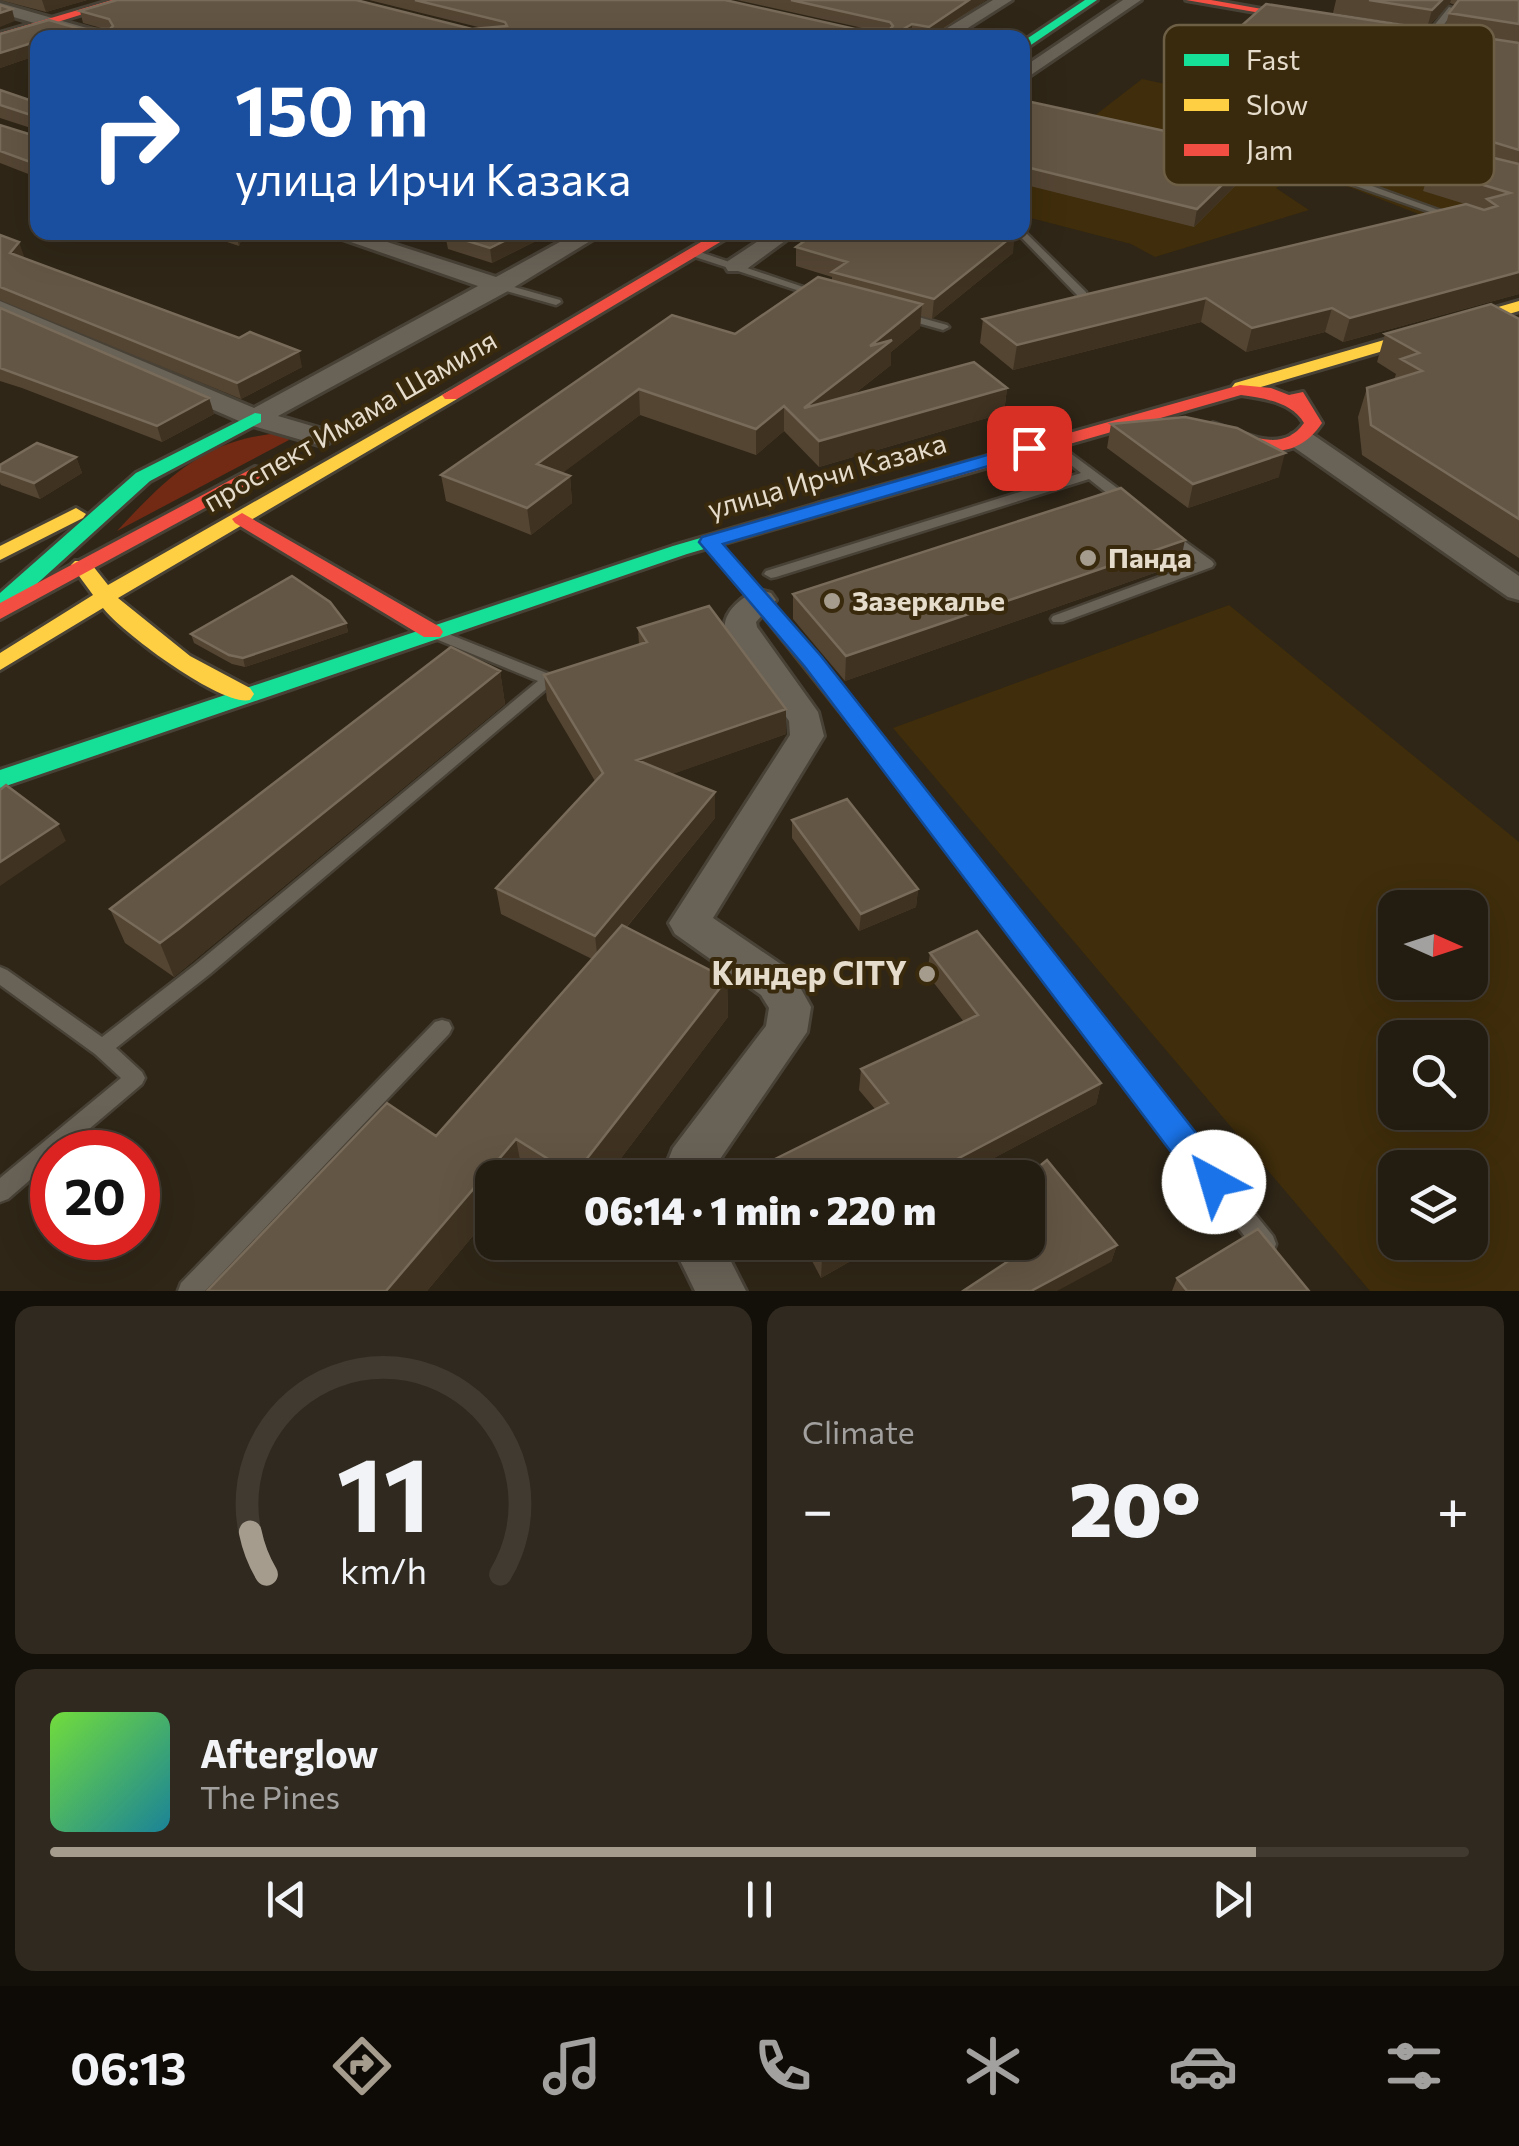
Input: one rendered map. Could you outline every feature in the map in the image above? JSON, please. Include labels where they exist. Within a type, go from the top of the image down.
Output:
[{"type":"main road","points":[[0,37],[97,0]]},
{"type":"main road","points":[[0,29],[123,0]]},
{"type":"main road","points":[[1191,0],[1260,5],[1347,25]]},
{"type":"main road","points":[[1018,30],[1078,1]]},
{"type":"main road","points":[[1030,41],[1078,1]]},
{"type":"main road","name":"проспект Имама Шамиля","points":[[0,663],[106,596],[718,240]]},
{"type":"main road","name":"проспект Имама Шамиля","points":[[521,322],[564,298]]},
{"type":"main road","points":[[1222,434],[1209,423],[1204,412],[1207,402],[1225,392],[1519,306]]},
{"type":"main road","points":[[1296,369],[1294,387],[1305,427]]},
{"type":"main road","points":[[1225,392],[1271,393],[1305,427]]},
{"type":"main road","name":"улица Ирчи Казака","points":[[0,779],[242,694],[709,542],[1225,392]]},
{"type":"main road","points":[[0,554],[255,418]]},
{"type":"main road","points":[[1127,420],[1186,422],[1254,444],[1305,427]]},
{"type":"main road","name":"проспект Имама Шамиля","points":[[0,608],[328,432]]},
{"type":"main road","points":[[0,608],[144,477]]},
{"type":"main road","points":[[242,519],[432,632]]},
{"type":"main road","points":[[82,565],[115,609],[182,661],[242,694]]},
{"type":"street","points":[[953,30],[1004,0]]},
{"type":"street","points":[[1030,71],[1133,0]]},
{"type":"street","points":[[0,8],[78,30]]},
{"type":"street","points":[[357,240],[500,286]]},
{"type":"street","points":[[255,418],[581,240]]},
{"type":"street","points":[[736,266],[775,240]]},
{"type":"street","points":[[0,308],[255,418],[328,432]]},
{"type":"street","points":[[1305,427],[1519,590]]},
{"type":"street","points":[[692,1160],[786,1032],[790,1007],[776,983],[689,924],[807,736],[806,720],[741,628],[740,620],[766,587]]},
{"type":"street","points":[[705,1260],[721,1291]]},
{"type":"lane","points":[[1433,25],[1452,9]]},
{"type":"lane","points":[[1363,185],[1464,220]]},
{"type":"lane","points":[[1030,240],[1082,294]]},
{"type":"lane","points":[[696,254],[831,298]]},
{"type":"lane","points":[[500,286],[564,298]]},
{"type":"lane","points":[[887,312],[943,326]]},
{"type":"lane","points":[[1050,442],[1134,508]]},
{"type":"lane","points":[[766,587],[1091,474]]},
{"type":"lane","points":[[1058,618],[1208,564],[1149,519]]},
{"type":"lane","points":[[709,542],[766,587],[902,777],[1169,1127],[1279,1261]]},
{"type":"lane","points":[[102,1048],[204,969],[549,680],[432,632]]},
{"type":"lane","points":[[0,1192],[135,1078],[102,1048],[3,984]]},
{"type":"lane","points":[[188,1291],[442,1028]]},
{"type":"shaded area","points":[[1142,79],[1164,84],[1164,185],[1281,185],[1276,188],[1309,210],[1155,257],[1131,244],[1030,218],[1030,166]]},
{"type":"shaded area","points":[[1494,154],[1519,159],[1480,238],[1344,185],[1494,185]]},
{"type":"shaded area","points":[[284,433],[289,440],[117,531],[153,493],[190,463],[232,442]]},
{"type":"shaded area","points":[[1229,605],[1519,842],[1519,1291],[1370,1291],[893,728]]},
{"type":"building","points":[[117,0],[356,0],[472,29],[507,26],[505,22],[415,0],[725,0],[855,29],[890,29],[890,22],[791,0],[969,0],[929,27],[912,24],[902,30],[30,30],[30,44],[0,53],[0,34],[49,20],[80,29],[113,26],[109,19],[80,11]]},
{"type":"building","points":[[1369,0],[1442,0],[1432,10]]},
{"type":"building","points":[[1459,0],[1519,0],[1519,24],[1449,13]]},
{"type":"building","points":[[1266,4],[1402,25],[1242,25]]},
{"type":"building","points":[[1494,39],[1519,43],[1519,150],[1494,142]]},
{"type":"building","points":[[0,90],[30,100],[30,115],[0,105]]},
{"type":"building","points":[[1030,102],[1164,131],[1164,185],[1222,185],[1197,209],[1030,168]]},
{"type":"building","points":[[0,125],[30,134],[30,162],[0,151]]},
{"type":"building","points":[[1494,158],[1519,164],[1519,272],[1350,318],[1332,308],[1252,328],[1206,298],[1017,345],[983,319],[1466,204],[1484,210],[1497,206],[1487,199],[1510,193],[1483,185],[1494,185]]},
{"type":"building","points":[[0,235],[19,242],[10,253],[239,338],[250,332],[299,351],[237,383],[0,287]]},
{"type":"building","points":[[464,240],[506,240],[490,248]]},
{"type":"building","points":[[806,240],[1008,240],[934,299],[832,272],[847,262],[796,247]]},
{"type":"building","points":[[818,277],[922,304],[870,346],[892,340],[804,408],[974,362],[1007,388],[819,441],[784,406],[756,429],[639,389],[537,464],[570,476],[527,508],[441,475],[672,315],[735,334]]},
{"type":"building","points":[[1491,304],[1519,319],[1519,519],[1371,425],[1367,388],[1422,371],[1401,359],[1419,353],[1385,334]]},
{"type":"building","points":[[0,308],[209,398],[157,426],[0,368]]},
{"type":"building","points":[[1185,417],[1237,428],[1285,453],[1193,484],[1111,424]]},
{"type":"building","points":[[37,443],[76,457],[34,483],[0,471],[0,465]]},
{"type":"building","points":[[1121,488],[1185,540],[846,656],[793,594]]},
{"type":"building","points":[[292,576],[330,602],[346,623],[243,658],[229,655],[191,634]]},
{"type":"building","points":[[709,606],[786,709],[637,760],[715,792],[595,936],[496,888],[603,773],[544,675],[647,642],[638,628]]},
{"type":"building","points":[[451,647],[500,671],[180,928],[160,943],[110,909]]},
{"type":"building","points":[[6,785],[58,824],[0,862],[0,790]]},
{"type":"building","points":[[847,799],[918,889],[861,914],[792,820]]},
{"type":"building","points":[[622,925],[727,979],[586,1160],[550,1160],[516,1139],[498,1160],[475,1160],[475,1187],[386,1291],[207,1291],[387,1103],[436,1136]]},
{"type":"building","points":[[977,931],[1101,1083],[955,1160],[773,1160],[888,1103],[861,1069],[978,1015],[930,953]]},
{"type":"building","points":[[1045,1162],[1117,1245],[1031,1291],[963,1291],[1010,1260],[1045,1260]]},
{"type":"building","points":[[1258,1229],[1309,1291],[1187,1291],[1177,1278]]},
{"type":"traffic: fast","points":[[1030,43],[1092,0]]},
{"type":"traffic: fast","points":[[0,605],[143,477],[255,418]]},
{"type":"traffic: fast","points":[[0,779],[680,550],[824,508]]},
{"type":"traffic: slow","points":[[1241,387],[1519,306]]},
{"type":"traffic: slow","points":[[0,663],[106,596],[451,395]]},
{"type":"traffic: slow","points":[[0,554],[76,514]]},
{"type":"traffic: slow","points":[[82,565],[115,609],[182,661],[242,694]]},
{"type":"traffic: jam","points":[[0,37],[123,0]]},
{"type":"traffic: jam","points":[[1191,0],[1318,20]]},
{"type":"traffic: jam","points":[[451,395],[716,240]]},
{"type":"traffic: jam","points":[[824,508],[1240,390],[1271,393],[1309,413]]},
{"type":"traffic: jam","points":[[1213,429],[1268,446],[1294,442],[1313,423],[1297,396]]},
{"type":"traffic: jam","points":[[0,612],[255,473]]},
{"type":"traffic: jam","points":[[242,519],[432,632]]},
{"type":"place","name":"Панда","points":[[1088,558]]},
{"type":"place","name":"Зазеркалье","points":[[832,601]]},
{"type":"place","name":"Киндер CITY","points":[[927,974]]},
{"type":"route","points":[[1029,448],[709,542],[813,662],[1214,1182]]}]
